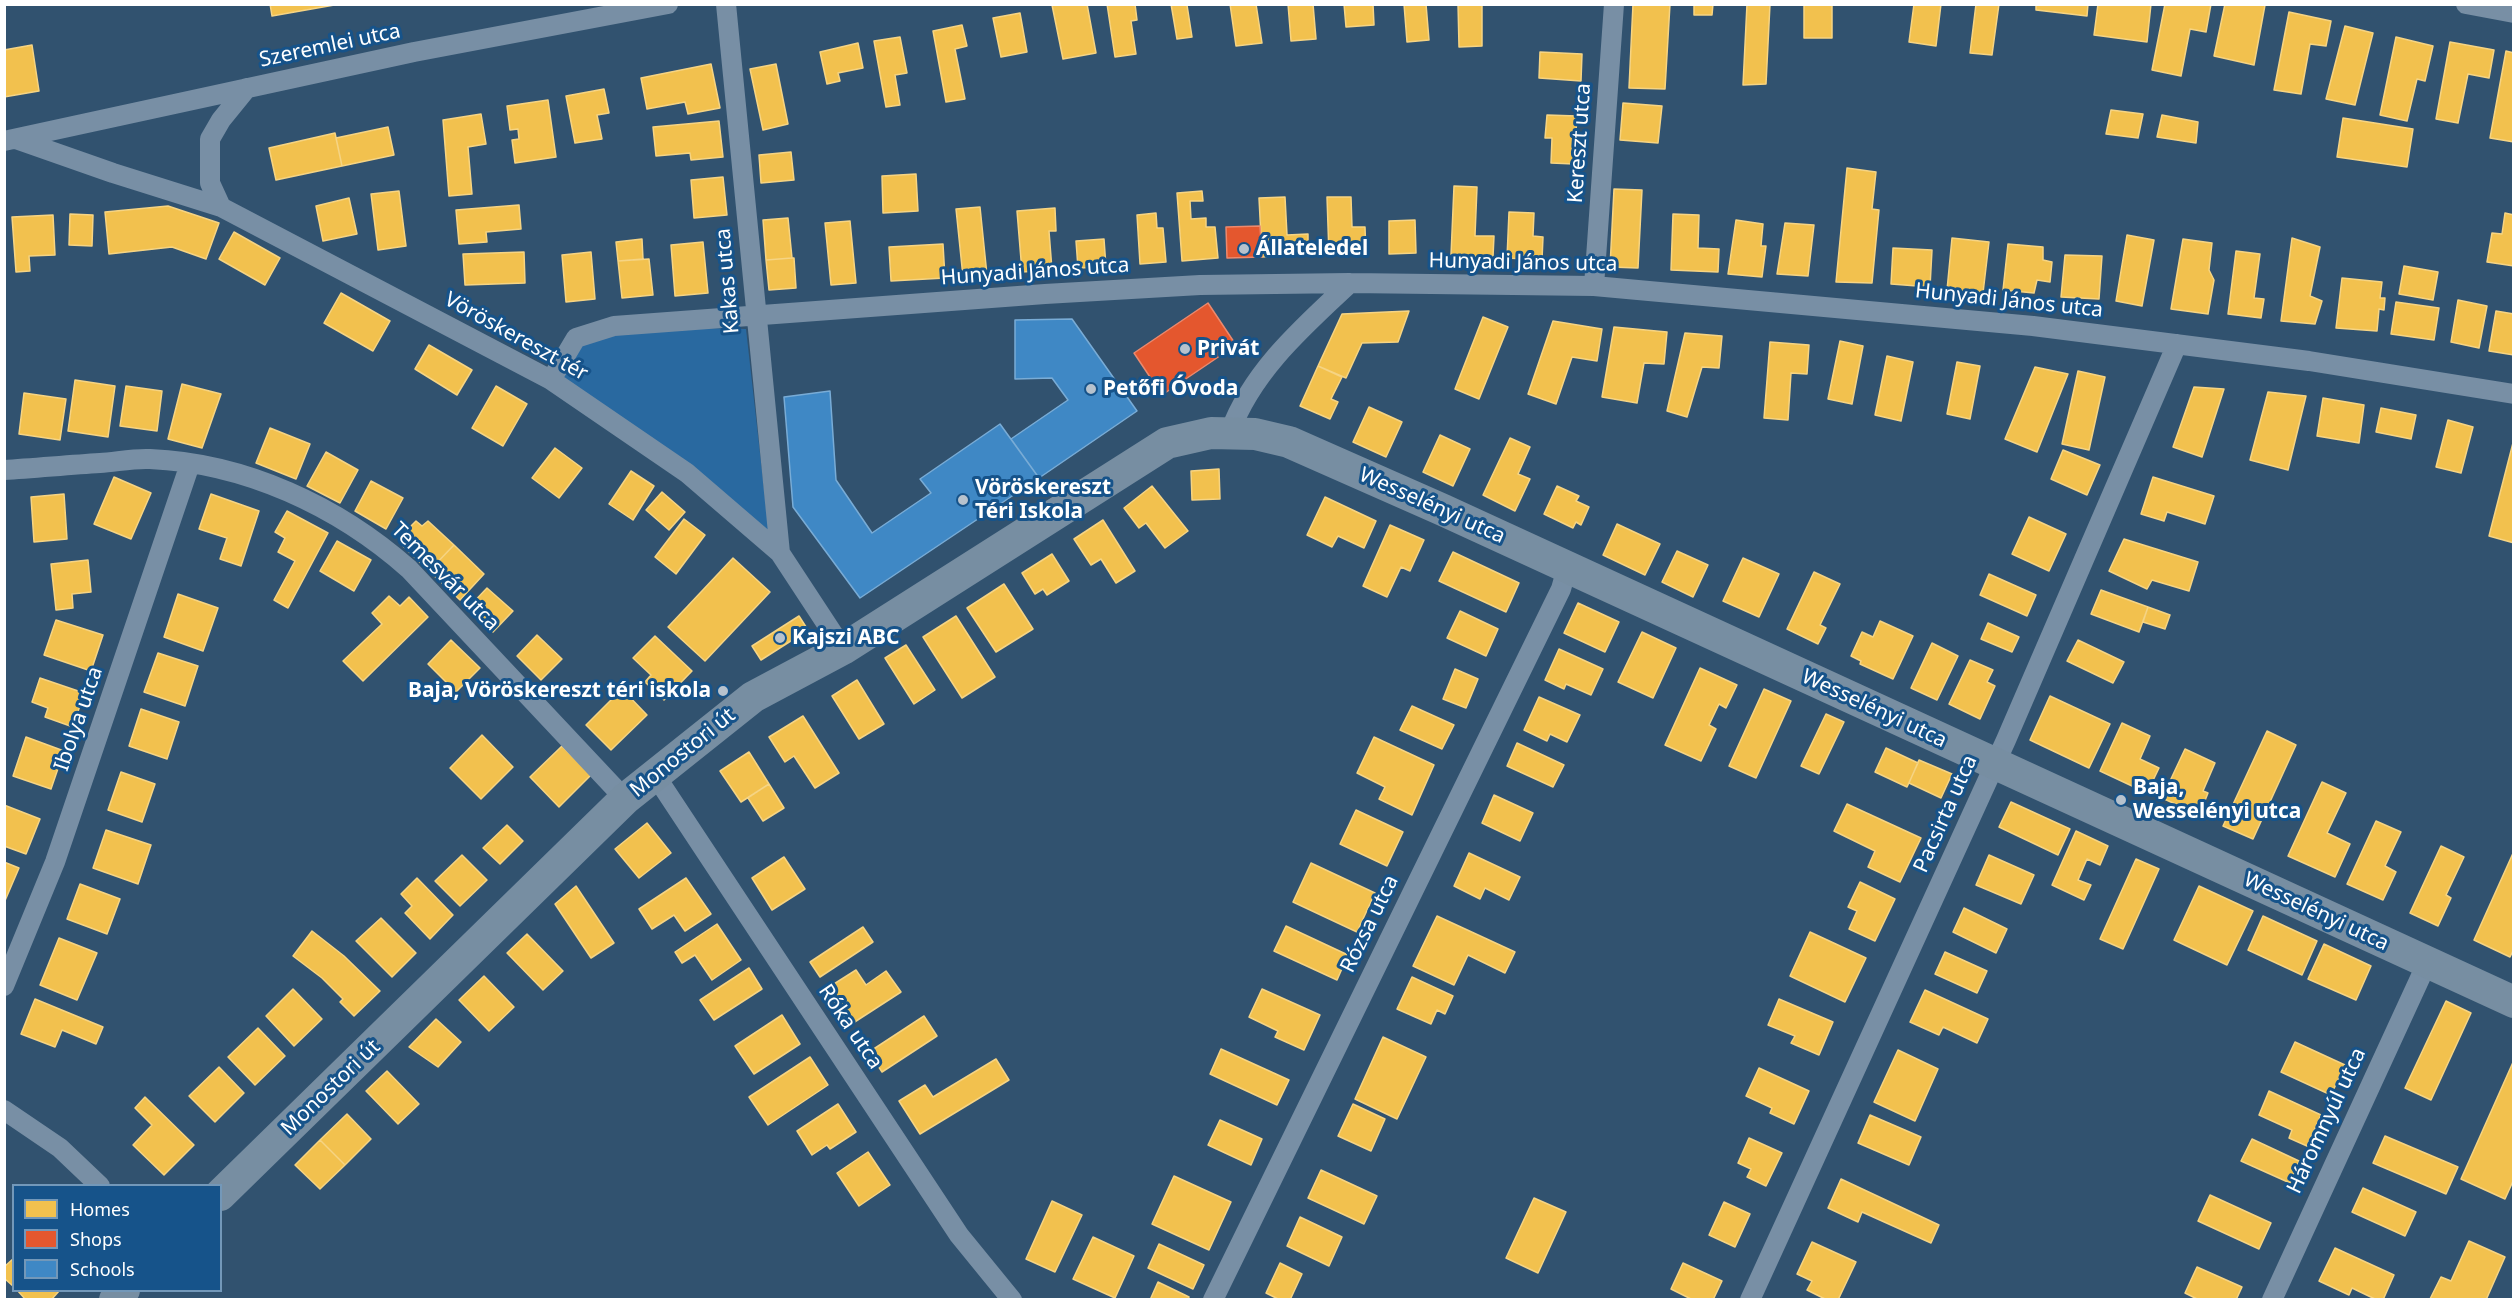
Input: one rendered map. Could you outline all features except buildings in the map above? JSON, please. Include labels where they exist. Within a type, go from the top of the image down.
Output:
[{"type":"main road","name":"Wesselényi utca","points":[[1230,432],[1256,434],[1289,442],[2514,1002]]},
{"type":"main road","name":"Monostori út","points":[[222,1194],[625,799],[753,697],[843,649],[1167,443],[1210,433],[1230,432]]},
{"type":"street","name":"Szeremlei utca","points":[[10,140],[414,52],[668,4]]},
{"type":"street","name":"Kakas utca","points":[[726,4],[780,553]]},
{"type":"street","name":"Kereszt utca","points":[[1594,286],[1614,4]]},
{"type":"street","points":[[2466,4],[2514,13]]},
{"type":"street","points":[[221,207],[210,183],[210,139],[221,120],[247,88]]},
{"type":"street","name":"Vöröskereszt tér","points":[[10,140],[221,207],[552,380],[687,473],[780,553],[843,649]]},
{"type":"street","points":[[1230,432],[1238,410],[1295,334],[1350,283]]},
{"type":"street","name":"Hunyadi János utca","points":[[552,380],[576,338],[614,326],[1045,294],[1200,285],[1350,283],[1594,286],[2033,326],[2309,361],[2514,394]]},
{"type":"street","name":"Pacsirta utca","points":[[1750,1299],[1995,764],[2177,344]]},
{"type":"street","name":"Temesvár utca","points":[[4,470],[149,459],[190,464],[232,473],[283,489],[330,511],[379,543],[409,569],[625,799]]},
{"type":"street","name":"Ibolya utca","points":[[4,986],[55,862],[190,464]]},
{"type":"street","name":"Rózsa utca","points":[[1213,1299],[1562,589],[1567,568]]},
{"type":"street","name":"Róka utca","points":[[655,776],[959,1234],[1014,1299]]},
{"type":"street","name":"Háromnyúl utca","points":[[2272,1299],[2427,963]]},
{"type":"street","points":[[4,1110],[60,1148],[99,1184]]},
{"type":"shaded area","points":[[614,326],[746,329],[769,533],[551,380],[576,338]]},
{"type":"place","name":"Állateledel","points":[[1244,249]]},
{"type":"place","name":"Privát","points":[[1185,349]]},
{"type":"place","name":"Petőfi Óvoda","points":[[1091,389]]},
{"type":"place","name":"Vöröskereszt Téri Iskola","points":[[963,500]]},
{"type":"place","name":"Kajszi ABC","points":[[780,638]]},
{"type":"place","name":"Baja, Vöröskereszt téri iskola","points":[[723,691]]},
{"type":"place","name":"Baja, Wesselényi utca","points":[[2121,800]]}]
